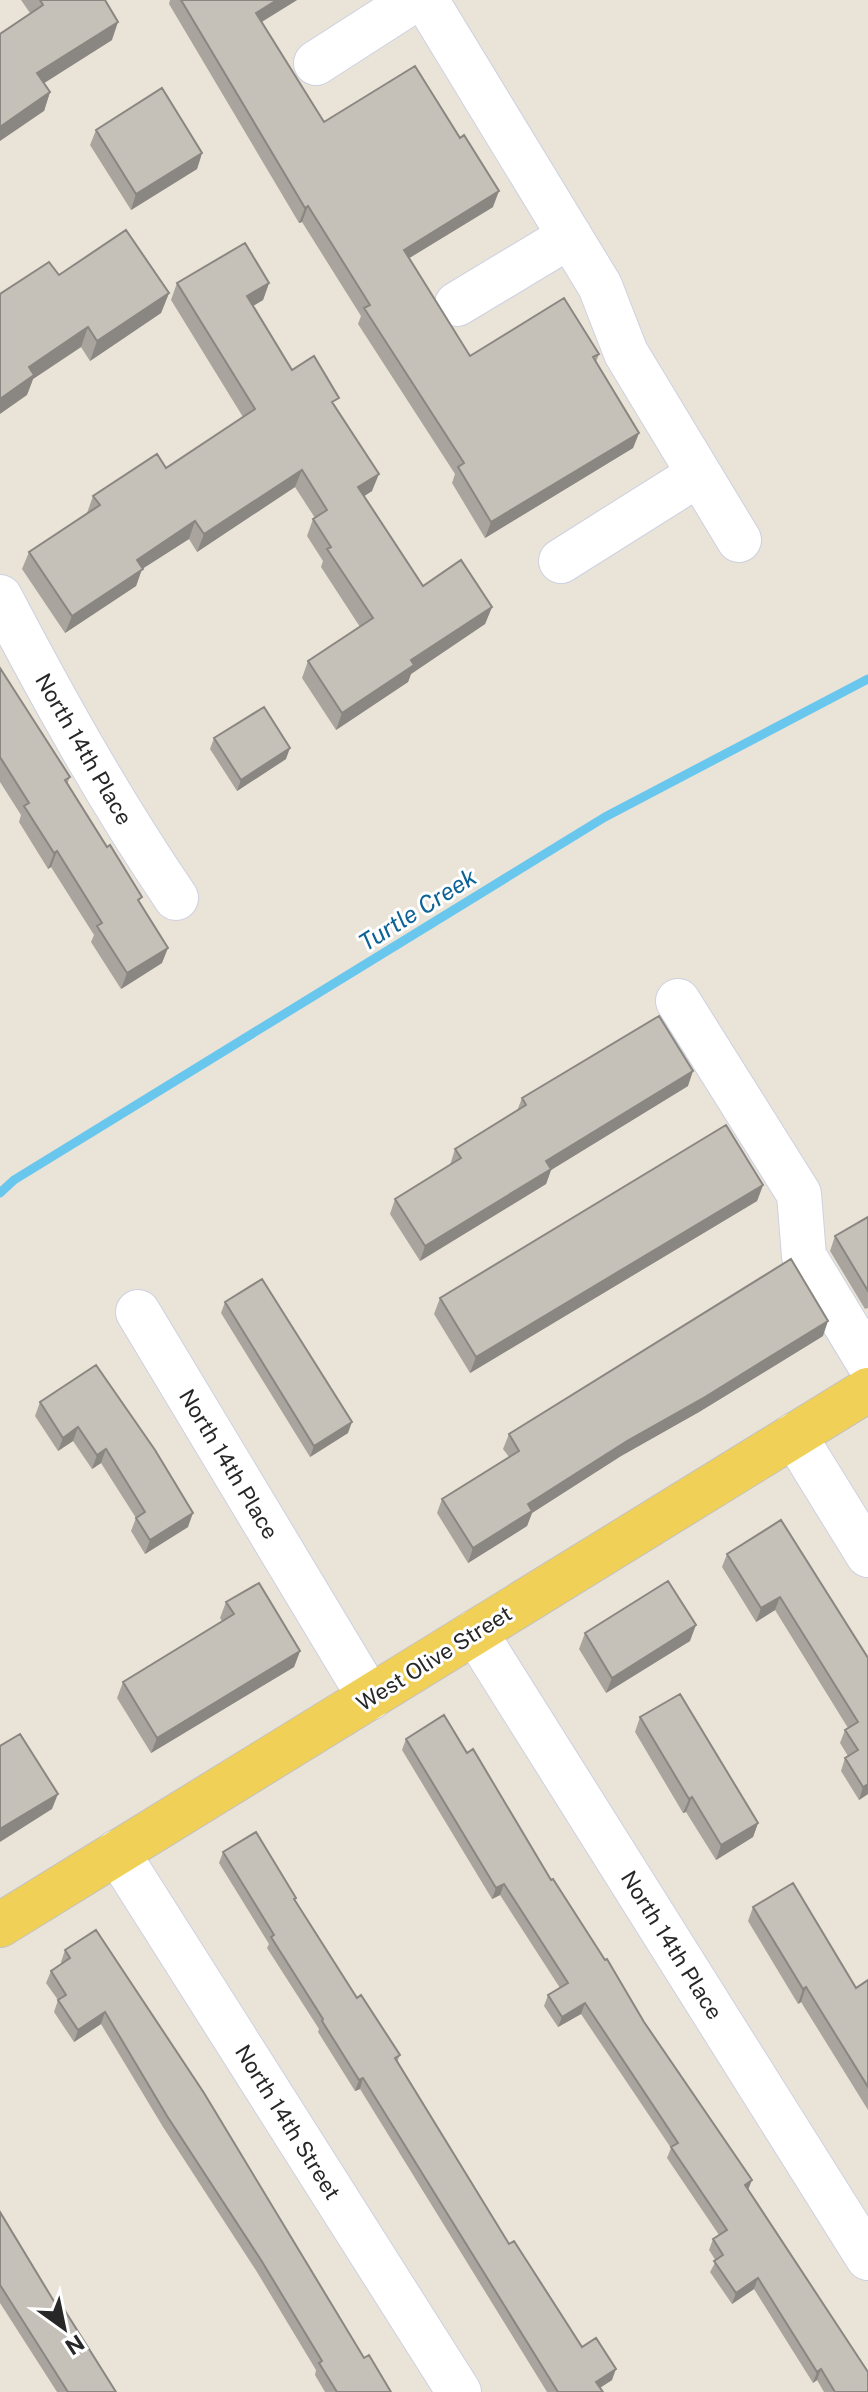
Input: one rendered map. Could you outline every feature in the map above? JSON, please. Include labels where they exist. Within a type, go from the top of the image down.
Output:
[{"type":"main road","name":"West Olive Street","points":[[0,1925],[868,1390]]},
{"type":"street","points":[[316,63],[414,0]]},
{"type":"street","points":[[426,0],[600,286],[626,353],[739,540]]},
{"type":"street","points":[[457,304],[570,236]]},
{"type":"street","points":[[561,561],[699,474]]},
{"type":"street","name":"North 14th Place","points":[[0,597],[60,711],[144,851],[176,898]]},
{"type":"street","points":[[678,1001],[799,1194],[804,1256],[868,1362]]},
{"type":"street","name":"North 14th Place","points":[[138,1312],[370,1698]]},
{"type":"street","points":[[794,1435],[868,1555]]},
{"type":"street","name":"North 14th Place","points":[[475,1632],[868,2258]]},
{"type":"street","name":"North 14th Street","points":[[117,1852],[459,2392]]},
{"type":"building","points":[[40,0],[105,0],[118,22],[37,73],[50,92],[0,127],[0,34],[43,5]]},
{"type":"building","points":[[181,0],[277,0],[256,13],[324,122],[415,66],[460,138],[464,135],[499,191],[404,250],[470,356],[564,298],[599,354],[593,357],[639,433],[491,522],[458,467],[464,463],[364,308],[370,305],[308,206],[305,208]]},
{"type":"building","points":[[162,88],[202,153],[136,194],[96,130]]},
{"type":"building","points":[[126,230],[169,293],[97,341],[88,327],[29,367],[34,375],[0,399],[0,294],[49,262],[59,275]]},
{"type":"building","points":[[245,243],[269,283],[247,296],[292,370],[314,356],[339,398],[332,402],[379,474],[358,487],[423,586],[461,560],[492,607],[411,660],[414,665],[342,713],[308,661],[373,618],[327,549],[331,547],[313,519],[327,510],[302,470],[204,534],[195,521],[137,560],[143,569],[72,616],[29,552],[100,505],[93,496],[157,454],[166,468],[255,409],[177,283]]},
{"type":"building","points":[[0,668],[70,777],[65,780],[142,897],[138,900],[168,948],[127,973],[97,926],[102,923],[57,851],[54,853],[24,806],[29,803],[0,757]]},
{"type":"building","points":[[264,707],[290,748],[241,780],[214,738]]},
{"type":"building","points":[[659,1016],[693,1071],[546,1161],[551,1169],[425,1246],[395,1199],[461,1158],[455,1149],[526,1105],[522,1098]]},
{"type":"building","points":[[726,1125],[763,1185],[476,1357],[440,1298]]},
{"type":"building","points":[[868,1217],[868,1291],[835,1236]]},
{"type":"building","points":[[791,1259],[828,1321],[528,1504],[532,1511],[473,1548],[442,1499],[519,1451],[509,1434]]},
{"type":"building","points":[[262,1279],[352,1422],[314,1446],[225,1302]]},
{"type":"building","points":[[96,1365],[155,1450],[193,1513],[150,1540],[136,1518],[145,1512],[106,1449],[97,1455],[78,1427],[63,1438],[40,1402]]},
{"type":"building","points":[[781,1520],[868,1658],[868,1784],[863,1787],[845,1758],[858,1750],[845,1730],[858,1722],[780,1597],[761,1608],[727,1554]]},
{"type":"building","points":[[668,1581],[696,1625],[612,1678],[585,1633]]},
{"type":"building","points":[[259,1583],[300,1651],[157,1738],[123,1682],[234,1614],[226,1602]]},
{"type":"building","points":[[680,1694],[758,1823],[721,1845],[692,1797],[689,1799],[640,1717]]},
{"type":"building","points":[[444,1715],[467,1753],[473,1749],[551,1880],[607,1959],[644,2022],[752,2180],[745,2185],[868,2372],[868,2392],[835,2392],[821,2369],[817,2372],[758,2278],[736,2293],[714,2261],[723,2255],[713,2239],[727,2230],[671,2147],[678,2143],[585,2003],[562,2017],[548,1995],[568,1983],[504,1884],[496,1888],[406,1739]]},
{"type":"building","points":[[20,1734],[58,1794],[0,1829],[0,1746]]},
{"type":"building","points":[[256,1832],[357,1998],[361,1995],[400,2055],[395,2058],[509,2244],[514,2241],[582,2347],[596,2338],[616,2369],[596,2382],[603,2392],[558,2392],[363,2078],[359,2080],[322,2021],[223,1852]]},
{"type":"building","points":[[793,1883],[856,1988],[868,1980],[868,2087],[753,1907]]},
{"type":"building","points":[[96,1930],[204,2093],[364,2358],[369,2355],[391,2392],[337,2392],[319,2363],[322,2361],[261,2260],[167,2116],[105,2012],[78,2030],[58,2000],[66,1995],[51,1971],[70,1958],[65,1950]]},
{"type":"building","points":[[0,2212],[58,2308],[62,2306],[116,2392],[68,2392],[0,2285]]},
{"type":"waterway","name":"Turtle Creek","points":[[0,1193],[14,1180],[605,817],[868,679]]}]
